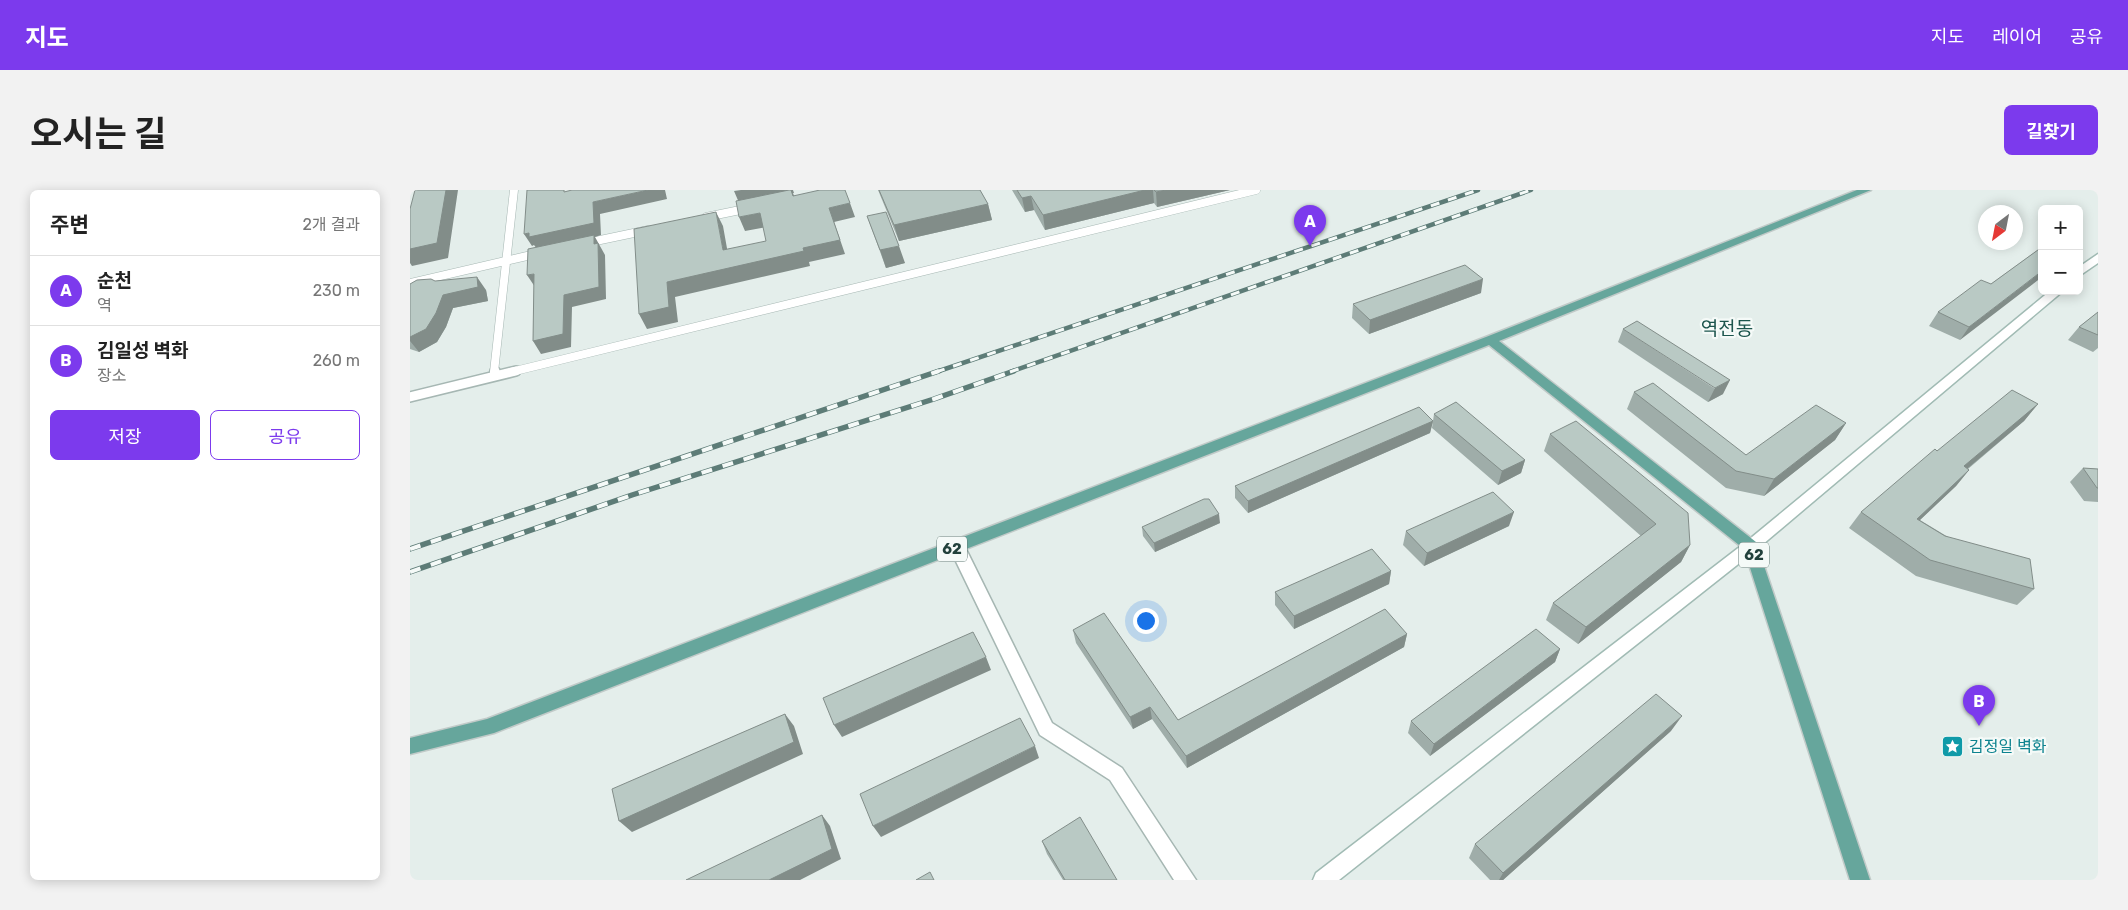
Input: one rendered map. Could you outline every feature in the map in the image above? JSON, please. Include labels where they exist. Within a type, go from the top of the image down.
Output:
[{"type":"main road","points":[[1490,340],[1866,190]]},
{"type":"main road","points":[[2083,270],[2098,257]]},
{"type":"main road","points":[[1322,880],[1751,546],[2052,295]]},
{"type":"main road","name":"62","points":[[410,746],[488,727],[1490,340],[1751,546],[1860,880]]},
{"type":"main road","points":[[957,547],[1046,729],[1116,774],[1186,880]]},
{"type":"lane","points":[[494,376],[514,190]]},
{"type":"lane","points":[[410,397],[1256,190]]},
{"type":"lane","points":[[698,219],[755,207]]},
{"type":"lane","points":[[574,246],[660,228]]},
{"type":"lane","points":[[410,283],[545,252]]},
{"type":"building","points":[[415,190],[446,190],[437,243],[410,249],[410,209]]},
{"type":"building","points":[[527,190],[564,190],[564,192],[572,190],[648,190],[593,202],[594,223],[529,237],[529,233],[524,234]]},
{"type":"building","points":[[791,190],[793,196],[820,190],[845,190],[850,203],[829,208],[840,240],[803,248],[804,251],[667,282],[669,307],[639,314],[634,229],[716,212],[723,250],[766,241],[760,213],[739,217],[736,201]]},
{"type":"building","points":[[879,190],[980,190],[988,204],[894,225]]},
{"type":"building","points":[[1017,190],[1145,190],[1043,215],[1031,196],[1022,198]]},
{"type":"building","points":[[886,212],[899,246],[880,250],[867,216]]},
{"type":"building","points":[[594,235],[594,244],[598,243],[599,287],[564,295],[563,334],[533,341],[534,274],[527,275],[528,249]]},
{"type":"building","points":[[2038,250],[2038,274],[1969,327],[1938,312],[1981,280],[1991,284]]},
{"type":"building","points":[[1465,265],[1483,279],[1370,320],[1353,304]]},
{"type":"building","points":[[477,277],[478,287],[443,295],[436,313],[426,329],[410,337],[410,284],[417,280],[431,279],[435,281]]},
{"type":"building","points":[[2098,312],[2098,335],[2079,327]]},
{"type":"building","points":[[1637,321],[1730,380],[1715,388],[1623,329]]},
{"type":"building","points":[[1653,383],[1746,455],[1816,405],[1846,423],[1774,479],[1736,471],[1634,392]]},
{"type":"building","points":[[2012,390],[2038,404],[1964,466],[1969,470],[1917,519],[1945,536],[2030,559],[2034,589],[1930,560],[1861,512],[1935,449],[1937,451]]},
{"type":"building","points":[[1456,402],[1525,460],[1502,471],[1434,414]]},
{"type":"building","points":[[1419,407],[1433,421],[1248,501],[1235,486]]},
{"type":"building","points":[[1576,421],[1688,513],[1690,545],[1586,627],[1553,603],[1656,524],[1550,434]]},
{"type":"building","points":[[2083,468],[2098,469],[2098,488],[2097,488]]},
{"type":"building","points":[[1493,492],[1514,512],[1427,553],[1406,531]]},
{"type":"building","points":[[1204,499],[1209,499],[1219,514],[1154,543],[1142,527]]},
{"type":"building","points":[[1372,549],[1391,571],[1294,616],[1275,592]]},
{"type":"building","points":[[1385,609],[1407,634],[1186,756],[1150,707],[1130,717],[1073,630],[1104,613],[1178,720]]},
{"type":"building","points":[[1536,629],[1560,649],[1434,744],[1411,721]]},
{"type":"building","points":[[973,632],[986,657],[834,725],[823,698]]},
{"type":"building","points":[[1656,694],[1682,716],[1503,873],[1475,844]]},
{"type":"building","points":[[785,714],[794,742],[619,821],[612,789]]},
{"type":"building","points":[[1020,718],[1035,746],[873,826],[860,794]]},
{"type":"building","points":[[822,815],[832,849],[769,880],[686,880]]},
{"type":"building","points":[[1080,817],[1117,880],[1065,880],[1042,841]]},
{"type":"building","points":[[930,872],[934,880],[916,880]]},
{"type":"railway","points":[[936,372],[1478,190]]},
{"type":"railway","points":[[1010,372],[1531,190]]},
{"type":"railway","points":[[410,549],[939,371]]},
{"type":"railway","points":[[410,572],[632,495],[934,399],[1014,371]]},
{"type":"place","name":"순천","points":[[1310,246]]},
{"type":"place","name":"김일성 벽화","points":[[1979,726]]},
{"type":"place","name":"김정일 벽화","points":[[1953,746]]},
{"type":"district","name":"역전동","points":[[1727,328]]}]
